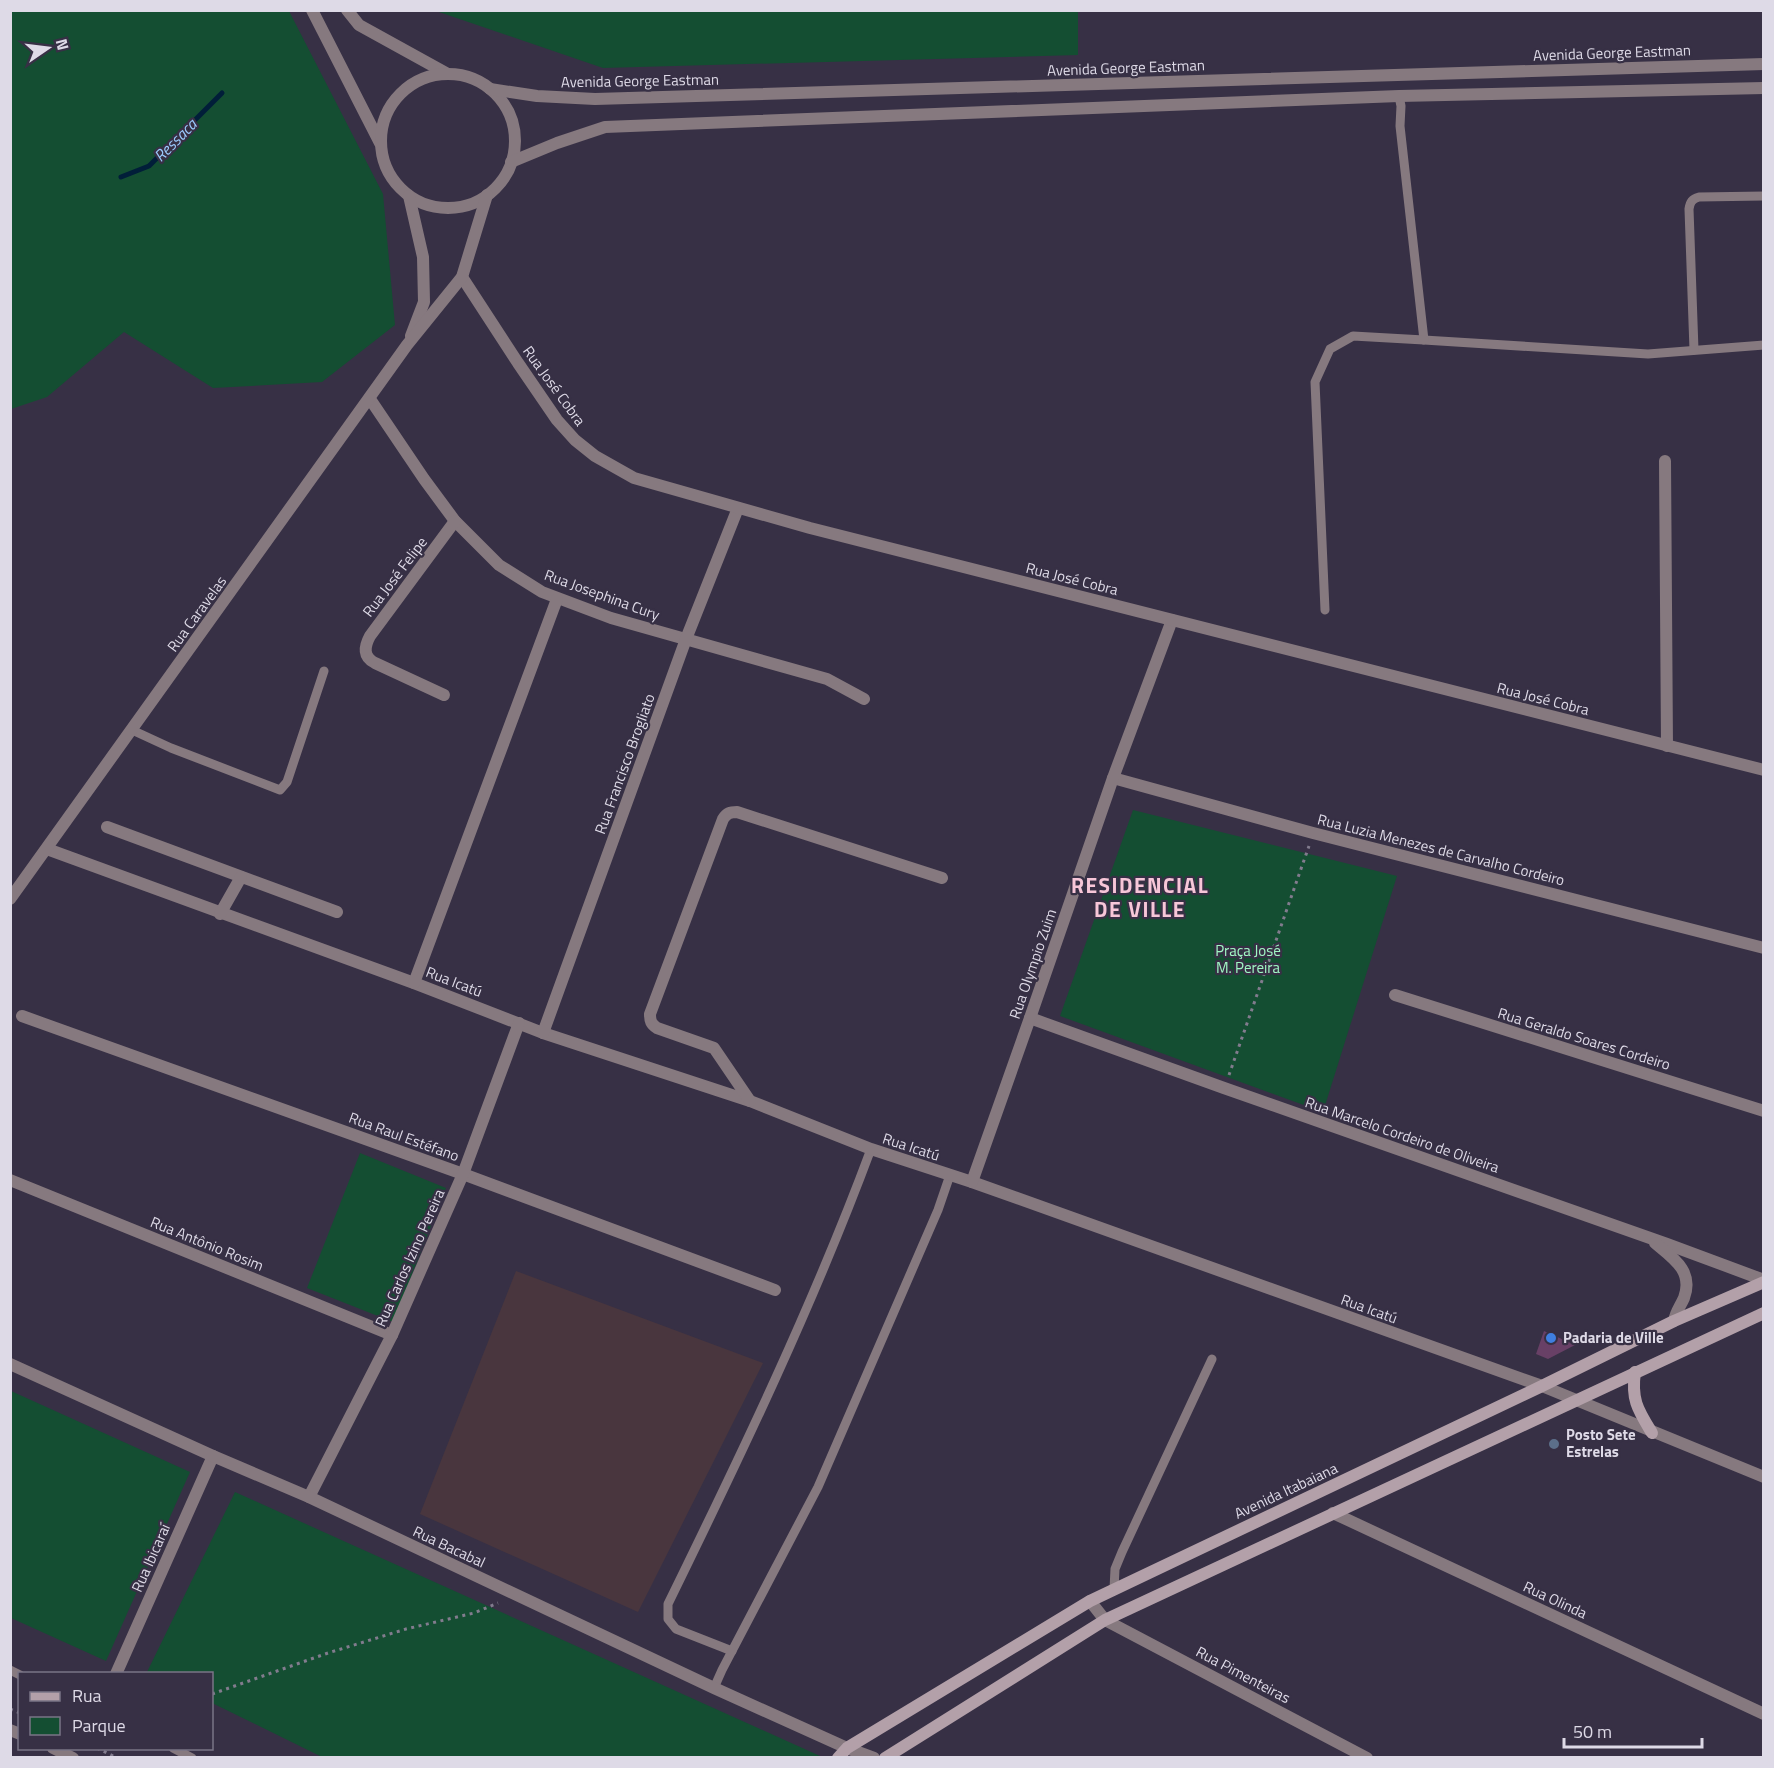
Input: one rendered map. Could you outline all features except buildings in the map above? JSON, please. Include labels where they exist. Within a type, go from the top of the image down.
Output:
[{"type":"main road","name":"Avenida Itabaiana","points":[[837,1758],[847,1748],[1090,1601],[1674,1321],[1764,1281]]},
{"type":"main road","points":[[885,1758],[1105,1620],[1764,1313]]},
{"type":"main road","points":[[1635,1372],[1633,1389],[1638,1410],[1652,1433]]},
{"type":"street","points":[[312,10],[381,144],[385,164],[394,182],[409,196],[428,205],[448,208],[469,205],[487,195],[502,181],[511,162],[515,142],[512,122],[503,104],[490,89],[476,80],[446,73],[425,77],[406,88],[392,104],[383,123],[381,144]]},
{"type":"street","points":[[347,10],[359,25],[446,73]]},
{"type":"street","name":"Avenida George Eastman","points":[[490,89],[537,96],[595,99],[1764,64]]},
{"type":"street","points":[[511,162],[605,127],[1399,96],[1764,88]]},
{"type":"street","points":[[407,345],[462,277],[487,195]]},
{"type":"street","points":[[407,345],[424,302],[423,257],[409,196]]},
{"type":"street","name":"Rua José Cobra","points":[[462,277],[557,420],[575,440],[595,456],[634,478],[738,508],[1764,770]]},
{"type":"street","name":"Rua Caravelas","points":[[10,899],[407,345]]},
{"type":"street","name":"Rua Josephina Cury","points":[[370,399],[397,441],[455,521],[499,565],[542,592],[611,618],[827,679],[864,699]]},
{"type":"street","points":[[1665,461],[1667,746]]},
{"type":"street","name":"Rua Francisco Brogliato","points":[[543,1033],[686,639],[738,508]]},
{"type":"street","name":"Rua José Felipe","points":[[444,694],[368,660],[365,653],[370,636],[455,521]]},
{"type":"street","points":[[414,983],[557,598]]},
{"type":"street","name":"Rua Olympio Zuim","points":[[972,1182],[1113,778],[1172,620]]},
{"type":"street","name":"Rua Luzia Menezes de Carvalho Cordeiro","points":[[1113,778],[1313,833],[1764,948]]},
{"type":"street","points":[[750,1101],[714,1048],[657,1028],[650,1020],[650,1014],[726,814],[737,812],[942,878]]},
{"type":"street","points":[[107,827],[337,912]]},
{"type":"street","name":"Rua Icatú","points":[[47,849],[414,983],[543,1033],[750,1101],[871,1149],[972,1182],[1542,1386],[1764,1478]]},
{"type":"street","points":[[220,914],[241,877]]},
{"type":"street","name":"Rua Geraldo Soares Cordeiro","points":[[1395,995],[1764,1111]]},
{"type":"street","name":"Rua Raul Estéfano","points":[[22,1016],[463,1174],[776,1290]]},
{"type":"street","name":"Rua Marcelo Cordeiro de Oliveira","points":[[1030,1018],[1764,1281]]},
{"type":"street","name":"Rua Carlos Izino Pereira","points":[[309,1497],[392,1335],[463,1174],[519,1023]]},
{"type":"street","name":"Rua Antônio Rosim","points":[[10,1180],[392,1335]]},
{"type":"street","points":[[1649,1238],[1684,1270],[1686,1288],[1682,1302],[1676,1310],[1674,1321]]},
{"type":"street","name":"Rua Bacabal","points":[[10,1364],[309,1497],[714,1688],[874,1758]]},
{"type":"street","name":"Rua Ibicaraí","points":[[117,1672],[213,1456]]},
{"type":"street","name":"Rua Olinda","points":[[1333,1513],[1764,1714]]},
{"type":"street","points":[[1090,1601],[1105,1620]]},
{"type":"street","name":"Rua Pimenteiras","points":[[1105,1620],[1366,1758]]},
{"type":"street","points":[[54,1750],[73,1758]]},
{"type":"lane","points":[[1399,96],[1400,126],[1424,340]]},
{"type":"lane","points":[[1694,350],[1690,203],[1699,197],[1764,196]]},
{"type":"lane","points":[[1325,610],[1316,382],[1330,349],[1353,336],[1648,354],[1764,345]]},
{"type":"lane","points":[[132,730],[171,748],[280,790],[286,782],[324,671]]},
{"type":"lane","points":[[732,1651],[676,1629],[668,1619],[668,1604],[738,1461],[795,1335],[871,1149]]},
{"type":"lane","points":[[714,1688],[818,1487],[938,1210],[950,1175]]},
{"type":"lane","points":[[1114,1589],[1115,1569],[1122,1552],[1212,1359]]},
{"type":"lane","points":[[175,1750],[192,1758]]},
{"type":"path","points":[[1224,1088],[1313,833]]},
{"type":"path","points":[[213,1694],[406,1629],[474,1613],[516,1596]]},
{"type":"path","points":[[99,1750],[117,1758]]},
{"type":"shaded area","points":[[516,1271],[763,1363],[638,1612],[420,1514]]},
{"type":"green space","points":[[11,10],[289,11],[383,194],[395,325],[322,382],[213,388],[124,332],[47,397],[11,409]]},
{"type":"green space","points":[[436,11],[1078,11],[1078,55],[603,68]]},
{"type":"green space","name":"Praça José M. Pereira","points":[[1133,810],[1397,876],[1323,1112],[1060,1016]]},
{"type":"green space","points":[[360,1153],[446,1188],[393,1322],[307,1288]]},
{"type":"green space","points":[[11,1391],[190,1472],[106,1661],[11,1618]]},
{"type":"green space","points":[[235,1492],[821,1756],[819,1758],[322,1757],[213,1703],[213,1672],[147,1672]]},
{"type":"waterway","name":"Ressaca","points":[[121,177],[149,166],[222,93]]},
{"type":"place","name":"Padaria de Ville","points":[[1551,1338]]},
{"type":"place","name":"Posto Sete Estrelas","points":[[1554,1444]]},
{"type":"district","name":"RESIDENCIAL DE VILLE","points":[[1140,898]]}]
